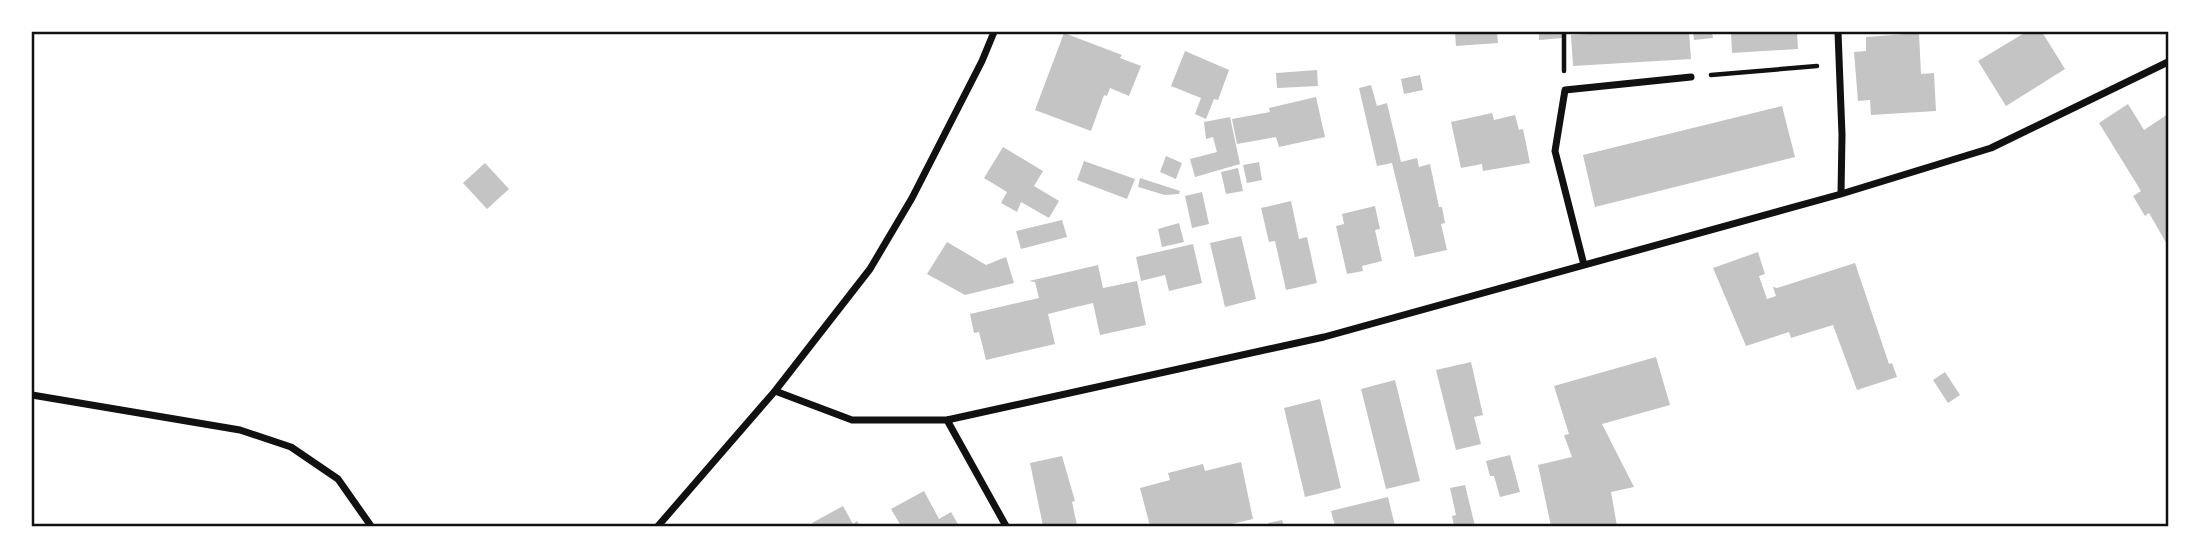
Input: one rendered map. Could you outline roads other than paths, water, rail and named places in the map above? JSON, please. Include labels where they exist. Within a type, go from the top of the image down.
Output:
[{"type":"street","points":[[659,527],[775,391],[870,269],[912,198],[994,32]]},
{"type":"street","points":[[1838,32],[1841,194]]},
{"type":"street","points":[[775,391],[852,420],[947,420],[1325,337],[1841,194],[1991,148],[2168,62]]},
{"type":"street","points":[[1584,265],[1555,150],[1565,90],[1691,77]]},
{"type":"street","points":[[32,395],[240,430],[291,447],[338,479],[371,527]]},
{"type":"street","points":[[947,420],[1006,527]]}]
